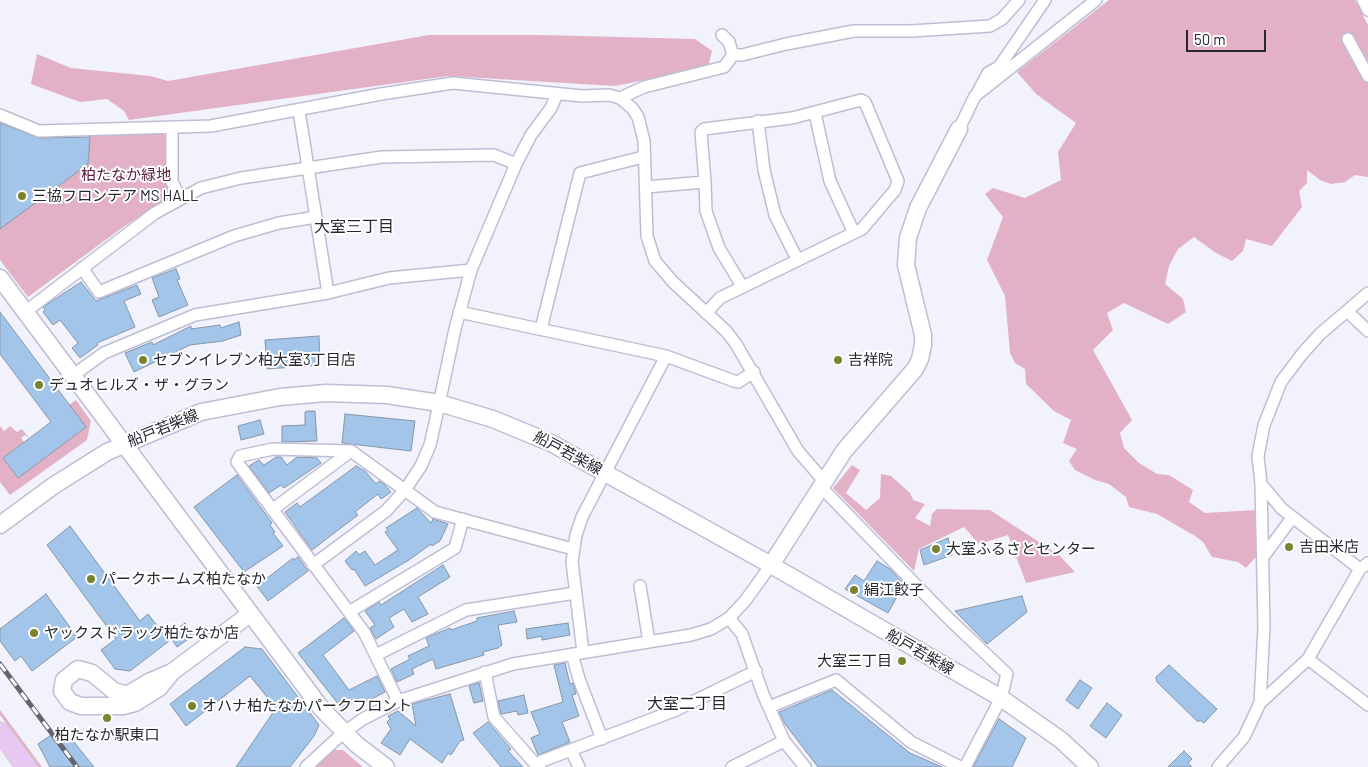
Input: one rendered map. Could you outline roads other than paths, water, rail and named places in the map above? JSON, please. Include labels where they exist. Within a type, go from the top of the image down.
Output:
[{"type":"main road","points":[[0,732],[26,767]]},
{"type":"main road","points":[[0,750],[13,767]]},
{"type":"street","points":[[733,55],[742,55],[854,31],[911,31],[990,26],[1002,19],[1019,0]]},
{"type":"street","points":[[306,767],[343,733],[398,701],[513,664],[691,635],[711,629],[729,618],[745,602],[844,451],[915,369],[920,359],[924,345],[923,335],[906,265],[908,238],[918,208],[988,73],[999,67],[1046,0]]},
{"type":"street","points":[[975,96],[1096,0]]},
{"type":"street","points":[[1363,0],[1368,10]]},
{"type":"street","points":[[722,34],[729,42],[733,55]]},
{"type":"street","points":[[1348,39],[1368,76]]},
{"type":"street","points":[[620,98],[644,87],[719,69],[724,67],[733,55]]},
{"type":"street","points":[[0,115],[39,131],[211,126],[299,111],[381,94],[453,83],[582,96],[609,94],[620,98],[632,108],[638,117],[644,141],[647,236],[655,260],[668,277],[726,331],[754,372],[798,451],[822,483],[947,617],[1007,674],[1000,698],[965,767]]},
{"type":"street","points":[[313,565],[368,525],[405,490],[420,466],[430,445],[470,270],[516,164],[531,134],[551,108],[557,94]]},
{"type":"street","points":[[706,313],[720,298],[742,286],[862,229],[895,190],[898,181],[865,102],[861,100],[815,113],[704,129],[701,132],[706,211],[719,248],[742,286]]},
{"type":"street","points":[[299,111],[328,293]]},
{"type":"street","points":[[815,113],[830,181],[854,233]]},
{"type":"street","points":[[758,121],[764,170],[775,215],[796,259]]},
{"type":"street","points":[[172,128],[172,182],[180,198]]},
{"type":"street","points":[[25,312],[155,213],[180,198],[221,183],[382,157],[494,154],[516,164]]},
{"type":"street","points":[[541,329],[580,173],[644,158]]},
{"type":"street","points":[[646,187],[705,182]]},
{"type":"street","points":[[82,268],[99,292],[234,236],[279,223],[316,217]]},
{"type":"street","points":[[72,376],[104,353],[194,315],[328,293],[389,278],[470,270]]},
{"type":"street","points":[[0,278],[321,708],[343,733],[386,767]]},
{"type":"street","points":[[1260,703],[1264,627],[1261,484],[1258,456],[1261,434],[1281,382],[1320,334],[1368,293]]},
{"type":"street","points":[[1348,311],[1368,331]]},
{"type":"street","points":[[459,312],[666,356],[738,382],[754,372]]},
{"type":"street","points":[[602,739],[579,679],[572,562],[573,549],[582,517],[666,356]]},
{"type":"street","name":"船戸若柴線","points":[[0,525],[61,480],[123,443],[202,412],[280,397],[356,393],[387,395],[439,403],[522,429],[606,473],[771,565],[1000,698],[1055,735],[1090,767]]},
{"type":"street","points":[[398,701],[364,632],[237,462],[240,456],[273,449],[351,451],[435,512],[573,549]]},
{"type":"street","points":[[272,510],[351,451]]},
{"type":"street","points":[[1218,767],[1244,737],[1260,703],[1308,658],[1364,566],[1292,518],[1261,484]]},
{"type":"street","points":[[1263,557],[1292,518]]},
{"type":"street","points":[[349,612],[455,548],[463,519]]},
{"type":"street","points":[[640,586],[648,642]]},
{"type":"street","points":[[376,655],[466,610],[575,593]]},
{"type":"street","points":[[172,672],[159,688],[135,703],[123,706],[74,705],[65,697],[62,686],[64,680],[78,669],[87,670],[114,691],[127,696],[151,681],[172,672],[250,614]]},
{"type":"street","points":[[729,618],[742,634],[769,707],[784,741],[805,767]]},
{"type":"street","points":[[1308,658],[1368,704]]},
{"type":"street","points":[[485,672],[494,718],[538,767],[542,761],[676,710],[756,671]]},
{"type":"street","points":[[769,707],[836,680],[911,742],[960,767]]},
{"type":"street","points":[[89,706],[99,697],[102,682]]},
{"type":"street","points":[[732,767],[784,741]]},
{"type":"street","points":[[572,750],[579,767]]},
{"type":"railway","points":[[0,664],[77,767]]},
{"type":"place","name":"三協フロンテア MS HALL","points":[[22,196]]},
{"type":"place","name":"セブンイレブン柏大室3丁目店","points":[[143,360]]},
{"type":"place","name":"吉祥院","points":[[838,360]]},
{"type":"place","name":"デュオヒルズ・ザ・グラン","points":[[39,385]]},
{"type":"place","name":"吉田米店","points":[[1289,547]]},
{"type":"place","name":"大室ふるさとセンター","points":[[936,549]]},
{"type":"place","name":"パークホームズ柏たなか","points":[[91,579]]},
{"type":"place","name":"絹江餃子","points":[[854,590]]},
{"type":"place","name":"ヤックスドラッグ柏たなか店","points":[[34,633]]},
{"type":"place","name":"大室三丁目","points":[[902,661]]},
{"type":"place","name":"オハナ柏たなかパークフロント","points":[[192,706]]},
{"type":"place","name":"柏たなか駅東口","points":[[107,718]]},
{"type":"district","name":"大室三丁目","points":[[354,227]]},
{"type":"district","name":"大室二丁目","points":[[687,704]]},
{"type":"park label","name":"柏たなか緑地","points":[[126,175]]}]
